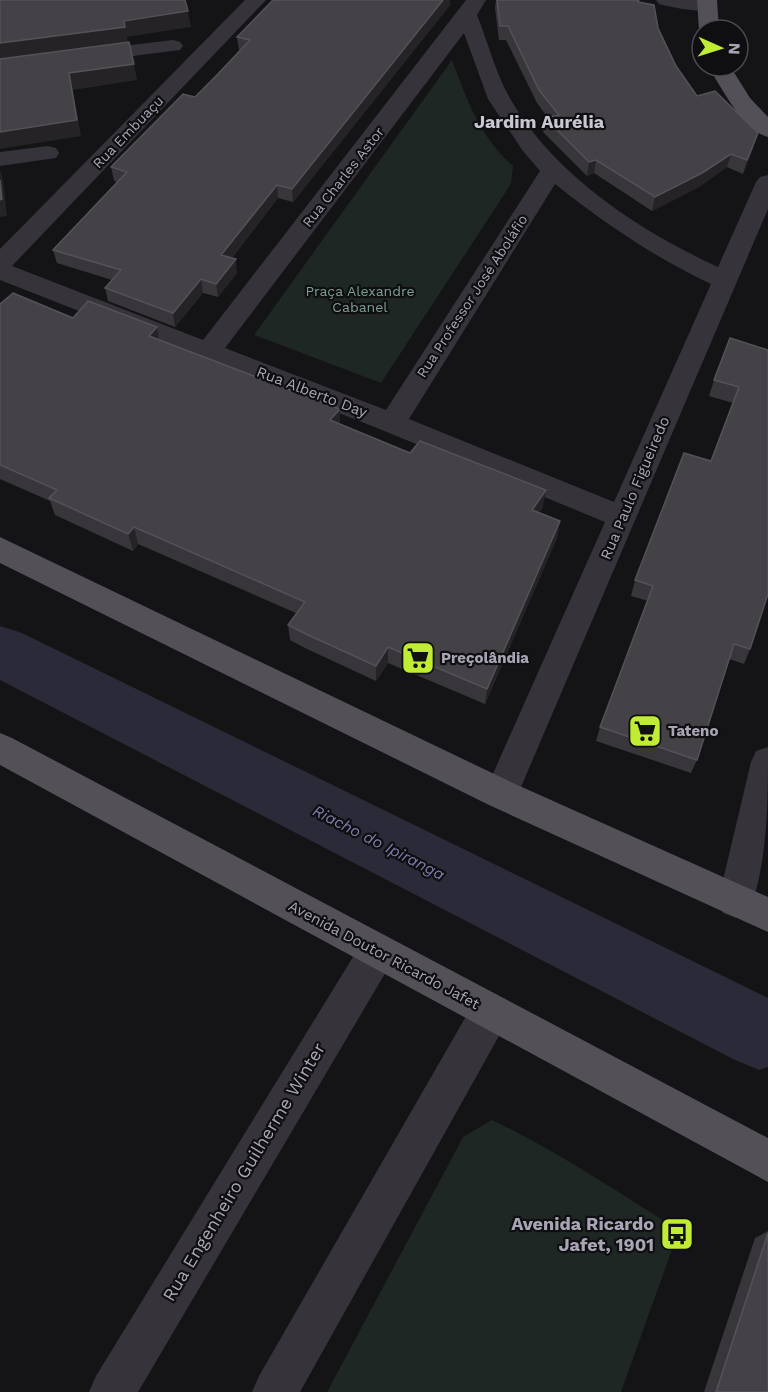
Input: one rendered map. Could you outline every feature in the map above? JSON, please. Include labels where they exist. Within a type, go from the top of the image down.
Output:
[{"type":"main road","points":[[707,3],[708,18]]},
{"type":"main road","points":[[726,78],[741,102],[768,130]]},
{"type":"main road","points":[[0,549],[501,794],[768,915]]},
{"type":"main road","name":"Avenida Doutor Ricardo Jafet","points":[[0,748],[768,1161]]},
{"type":"street","name":"Rua Embuaçu","points":[[0,264],[256,0]]},
{"type":"street","points":[[666,0],[707,3]]},
{"type":"street","points":[[471,8],[500,99],[531,146],[552,170],[603,210],[677,258],[723,280]]},
{"type":"street","name":"Rua Charles Astor","points":[[208,352],[471,8]]},
{"type":"street","points":[[0,67],[172,46]]},
{"type":"street","points":[[0,159],[48,153]]},
{"type":"street","name":"Rua Professor José Aboláfio","points":[[392,423],[552,170]]},
{"type":"street","name":"Rua Paulo Figueiredo","points":[[501,794],[723,280],[768,182]]},
{"type":"street","name":"Rua Alberto Day","points":[[0,271],[392,423],[622,517]]},
{"type":"street","points":[[736,901],[768,762]]},
{"type":"street","name":"Rua Engenheiro Guilherme Winter","points":[[112,1392],[376,952]]},
{"type":"street","points":[[275,1392],[490,1012]]},
{"type":"green space","name":"Praça Alexandre Cabanel","points":[[452,60],[469,103],[483,130],[513,166],[511,184],[381,383],[254,335]]},
{"type":"green space","points":[[492,1120],[563,1158],[679,1230],[621,1392],[327,1392],[463,1137]]},
{"type":"building","points":[[0,0],[185,0],[188,11],[124,21],[125,27],[0,43]]},
{"type":"building","points":[[273,0],[443,0],[292,189],[277,185],[221,255],[236,259],[216,284],[201,279],[173,313],[105,288],[121,270],[53,250],[127,172],[111,167],[183,94],[195,97],[215,77],[250,40],[237,37]]},
{"type":"building","points":[[497,0],[639,0],[638,2],[654,5],[658,28],[676,66],[697,96],[715,91],[758,133],[747,160],[731,154],[702,173],[655,197],[596,160],[589,162],[545,118],[559,115],[539,90],[508,26],[500,26]]},
{"type":"building","points":[[129,42],[134,64],[69,73],[77,120],[0,132],[0,59]]},
{"type":"building","points":[[13,293],[73,318],[88,301],[157,327],[149,336],[340,409],[330,420],[410,453],[420,441],[546,490],[532,510],[560,521],[487,689],[388,647],[376,666],[306,634],[288,625],[305,602],[134,527],[128,534],[49,498],[57,490],[0,465],[0,304]]},
{"type":"building","points":[[730,338],[768,350],[768,594],[750,649],[734,644],[697,760],[600,727],[653,586],[635,580],[684,453],[711,461],[739,387],[714,380]]},
{"type":"building","points":[[768,1233],[768,1392],[716,1392]]},
{"type":"waterway","name":"Riacho do Ipiranga","points":[[0,651],[759,1033]]},
{"type":"place","name":"Preçolândia","points":[[418,658]]},
{"type":"place","name":"Tateno","points":[[645,731]]},
{"type":"place","name":"Avenida Ricardo Jafet, 1901","points":[[677,1234]]},
{"type":"district","name":"Jardim Aurélia","points":[[539,122]]}]
